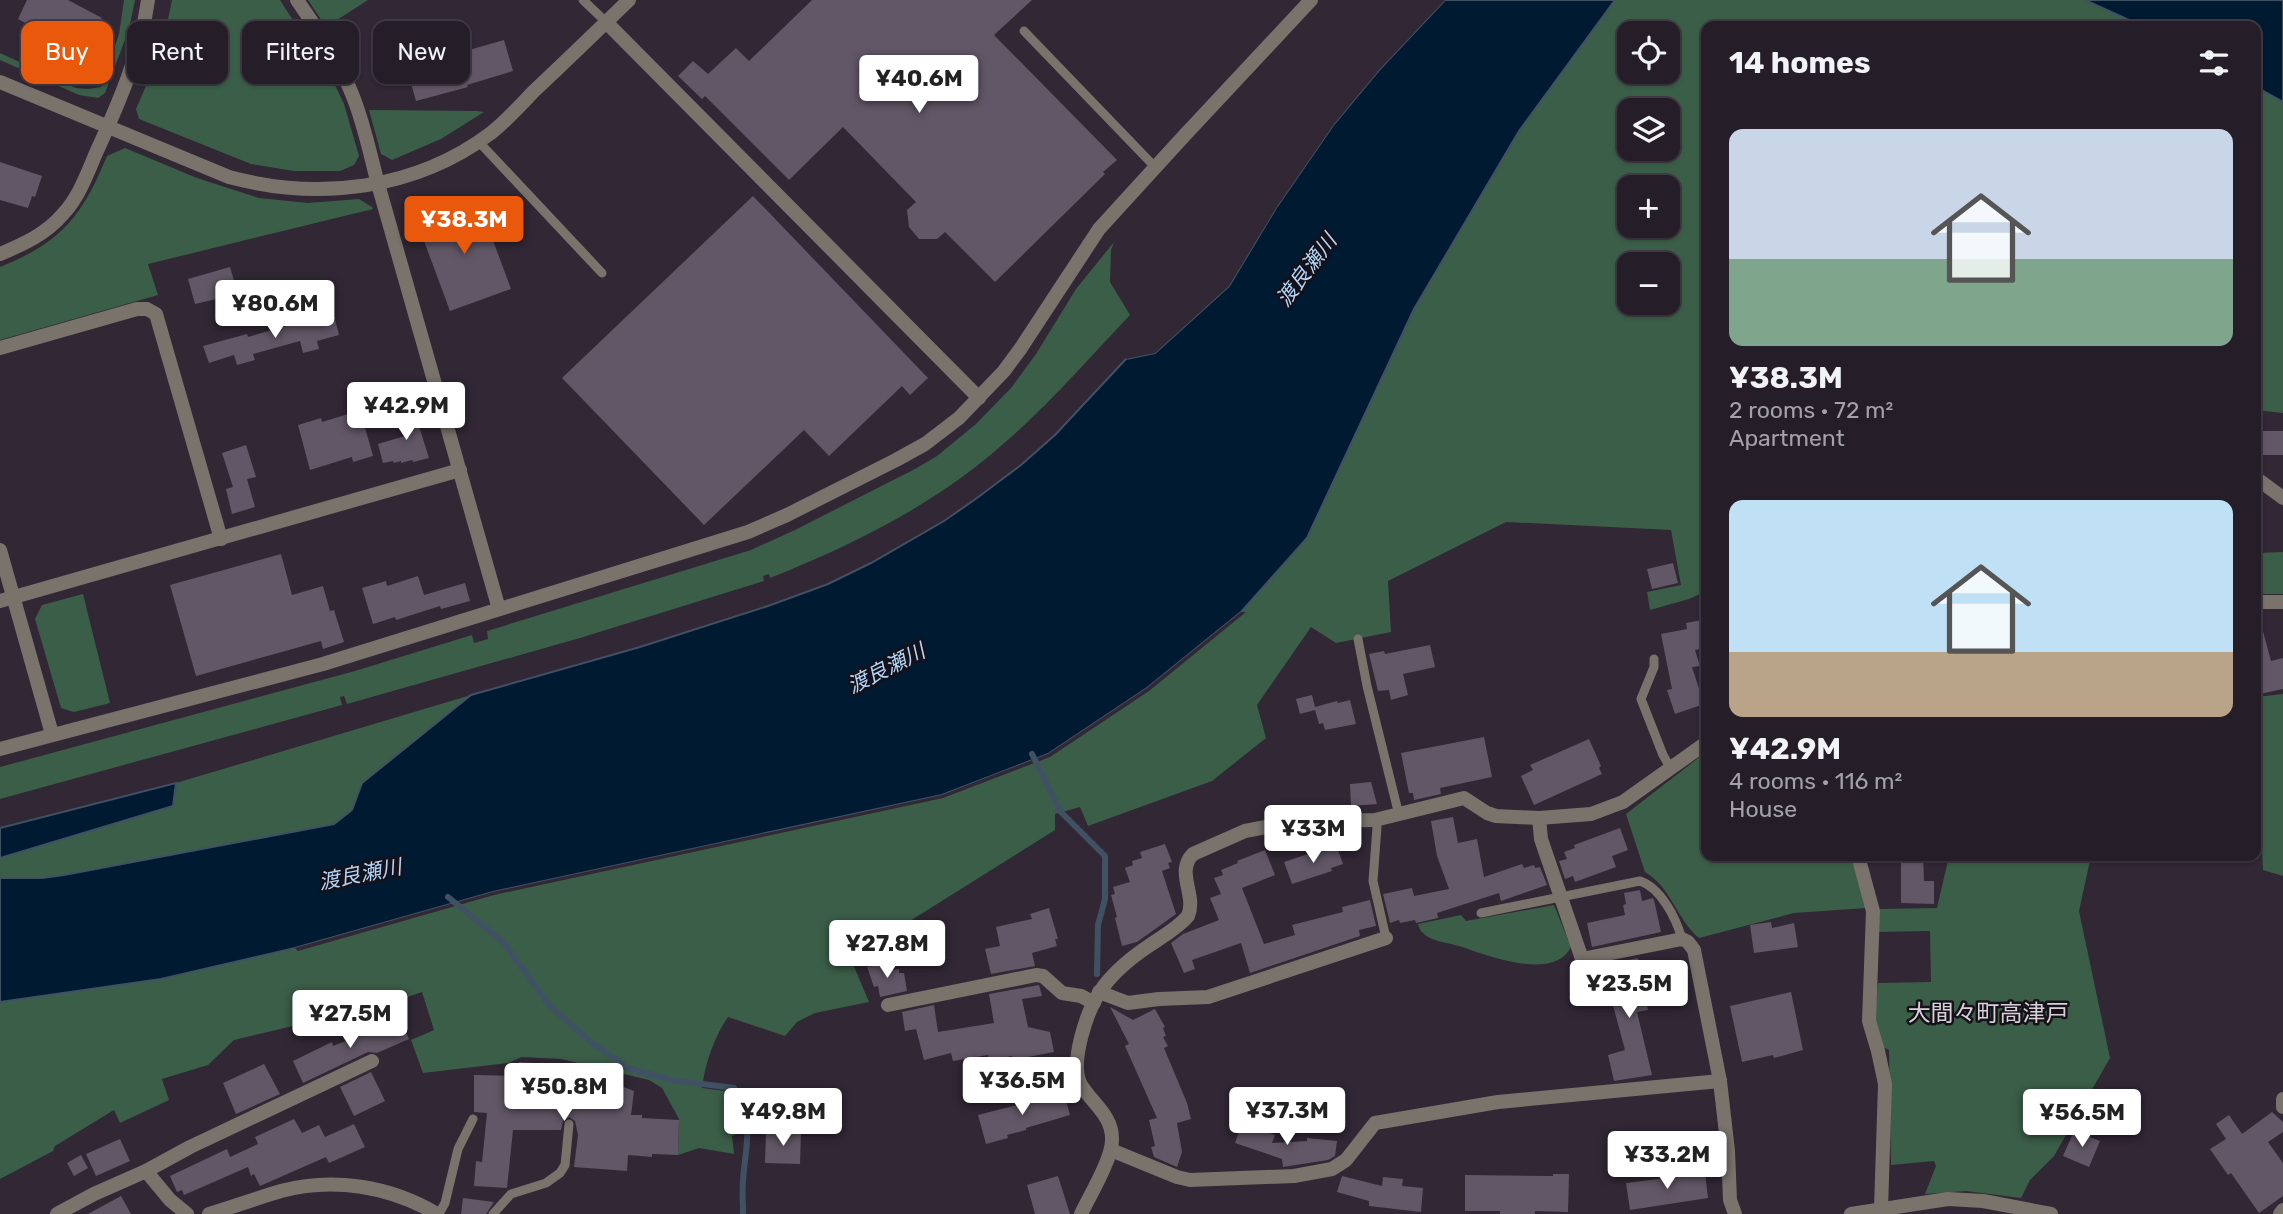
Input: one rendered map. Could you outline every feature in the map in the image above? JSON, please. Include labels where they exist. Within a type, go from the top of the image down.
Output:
[{"type":"street","points":[[0,254],[32,240],[49,228],[64,213],[85,179],[108,128],[139,41],[148,0]]},
{"type":"street","points":[[297,0],[349,87],[363,128],[499,610]]},
{"type":"street","points":[[0,82],[212,171],[260,185],[328,190],[378,184],[434,167],[492,132],[629,0]]},
{"type":"street","points":[[0,748],[323,664],[748,532],[787,515],[925,444],[959,418],[1004,371],[1100,229],[1311,0]]},
{"type":"street","points":[[606,22],[979,398]]},
{"type":"street","points":[[0,348],[137,309],[147,309],[156,314],[221,539]]},
{"type":"street","points":[[6,599],[460,470]]},
{"type":"street","points":[[2261,482],[2283,498]]},
{"type":"street","points":[[0,550],[6,599],[52,734]]},
{"type":"street","points":[[2261,602],[2283,602]]},
{"type":"street","points":[[1081,1214],[1111,1150],[1112,1137],[1102,1110],[1088,1095],[1078,1076],[1078,1056],[1086,1023],[1097,998],[1129,961],[1188,916],[1191,898],[1185,869],[1189,858],[1198,851],[1245,831],[1315,821],[1374,820],[1464,798],[1496,816],[1539,818],[1581,815],[1623,802],[1701,747]]},
{"type":"street","points":[[1539,818],[1541,839],[1582,959],[1682,939],[1695,950],[1720,1081],[1728,1151],[1730,1200],[1735,1214]]},
{"type":"street","points":[[1859,861],[1871,899],[1874,923],[1869,1021],[1885,1084],[1881,1209]]},
{"type":"street","points":[[888,1005],[1036,975],[1049,981],[1062,993],[1128,1003],[1208,997],[1386,938]]},
{"type":"street","points":[[57,1214],[190,1147],[372,1061]]},
{"type":"street","points":[[1111,1150],[1190,1180],[1309,1175],[1332,1169],[1346,1160],[1375,1123],[1498,1102],[1720,1081]]},
{"type":"street","points":[[2283,1099],[2283,1107]]},
{"type":"street","points":[[146,1171],[170,1200],[187,1214]]},
{"type":"street","points":[[209,1214],[284,1190],[343,1184],[390,1193],[438,1214]]},
{"type":"street","points":[[1851,1214],[1948,1199],[1983,1201],[2051,1214]]},
{"type":"lane","points":[[583,0],[606,22]]},
{"type":"lane","points":[[1024,31],[1155,167]]},
{"type":"lane","points":[[478,141],[602,273]]},
{"type":"lane","points":[[1358,639],[1367,687],[1399,815]]},
{"type":"lane","points":[[1654,659],[1654,667],[1641,699],[1662,755],[1671,769]]},
{"type":"lane","points":[[1374,820],[1377,827],[1373,881],[1386,938]]},
{"type":"lane","points":[[1481,913],[1640,881],[1653,887],[1678,924],[1682,939]]},
{"type":"lane","points":[[438,1214],[445,1203],[458,1149],[473,1119]]},
{"type":"lane","points":[[493,1214],[511,1194],[545,1183],[560,1173],[565,1165],[569,1124]]},
{"type":"green space","points":[[124,0],[135,0],[131,21],[127,21],[127,34],[113,72],[113,52],[119,34]]},
{"type":"green space","points":[[172,0],[280,0],[294,21],[242,21],[242,84],[334,84],[344,104],[359,156],[354,165],[340,171],[294,171],[251,164],[139,119],[136,109],[147,84],[228,84],[228,21],[168,21]]},
{"type":"green space","points":[[308,0],[368,0],[335,21],[322,21]]},
{"type":"green space","points":[[1615,0],[2085,0],[2131,21],[1701,21],[1701,593],[1650,610],[1647,592],[1681,585],[1671,530],[1506,522],[1388,581],[1391,632],[1336,643],[1311,627],[1257,705],[1266,738],[1212,781],[1088,826],[1080,807],[1055,814],[1055,830],[894,931],[845,945],[869,1002],[815,1013],[797,1022],[785,1036],[728,1017],[711,1051],[702,1088],[733,1092],[739,1100],[744,1130],[732,1136],[734,1154],[699,1148],[678,1155],[679,1119],[662,1088],[649,1080],[561,1059],[522,1057],[508,1063],[423,1073],[411,1040],[434,1030],[422,992],[393,1002],[234,1040],[208,1065],[162,1079],[169,1100],[120,1123],[114,1110],[55,1146],[53,1151],[0,1179],[0,1002],[161,979],[295,948],[493,892],[1307,538],[1414,309],[1519,131]]},
{"type":"green space","points":[[0,53],[21,63],[21,69],[0,60]]},
{"type":"green space","points":[[54,84],[88,89],[101,87],[102,84],[108,84],[105,93],[98,98],[79,95]]},
{"type":"green space","points":[[2261,90],[2283,102],[2283,413],[2261,411]]},
{"type":"green space","points":[[369,110],[484,112],[441,139],[392,160],[381,154]]},
{"type":"green space","points":[[125,148],[197,178],[259,198],[308,203],[359,199],[373,209],[148,264],[158,295],[0,340],[0,267],[21,258],[55,237],[79,211],[107,156]]},
{"type":"green space","points":[[1114,242],[1111,250],[1110,282],[1130,315],[1052,398],[976,467],[921,505],[832,552],[770,578],[769,574],[763,576],[764,581],[580,638],[347,704],[344,696],[340,697],[342,705],[0,799],[0,767],[355,671],[472,635],[474,643],[488,639],[487,631],[751,550],[795,530],[915,469],[937,456],[976,424],[1011,388],[1036,354],[1076,289]]},
{"type":"green space","points":[[2283,552],[2283,594],[2261,594],[2261,553]]},
{"type":"green space","points":[[83,594],[110,703],[74,712],[61,708],[35,619],[42,605]]},
{"type":"green space","points":[[2283,694],[2283,876],[2263,870],[2261,696]]},
{"type":"green space","points":[[471,695],[362,783],[352,810],[334,824],[64,875],[0,878],[0,858],[172,806],[176,783]]},
{"type":"green space","points":[[1701,756],[1701,861],[1852,861],[1866,908],[1794,913],[1699,938],[1691,931],[1661,886],[1645,872],[1626,814]]},
{"type":"green space","points":[[1948,861],[2090,861],[2079,911],[2110,1058],[2054,1156],[2030,1180],[2021,1198],[1966,1191],[1925,1194],[1936,1166],[1934,1161],[1891,1165],[1889,1050],[1883,1047],[1874,1024],[1878,983],[1931,982],[1930,931],[1878,932],[1880,909],[1937,908]]},
{"type":"green space","points":[[1554,905],[1571,947],[1562,957],[1550,963],[1519,963],[1486,955],[1430,938],[1421,931],[1418,924],[1461,915],[1466,921]]},
{"type":"water","name":"渡良瀬川","points":[[1445,0],[1615,0],[1519,131],[1414,309],[1307,538],[1241,612],[1147,688],[1048,754],[942,795],[493,892],[295,948],[161,979],[0,1002],[0,878],[64,875],[334,824],[352,810],[362,783],[471,695],[640,647],[828,584],[944,521],[1021,465],[1055,435],[1126,359],[1155,353],[1229,286],[1276,208],[1334,124],[1379,70]]},
{"type":"water","points":[[2085,0],[2283,0],[2283,102],[2261,90],[2261,21],[2131,21]]},
{"type":"water","points":[[176,783],[173,806],[0,858],[0,828]]},
{"type":"pier","points":[[1440,0],[1445,0],[1379,70],[1334,124],[1276,208],[1229,286],[1155,353],[1126,359],[1128,355],[1153,349],[1226,284],[1273,206],[1332,122],[1376,68]]},
{"type":"pier","points":[[1241,612],[1246,612],[1149,691],[1050,757],[943,798],[494,895],[298,951],[295,948],[493,892],[942,795],[1048,754],[1147,688]]},
{"type":"building","points":[[27,0],[68,0],[102,18],[100,21],[18,19]]},
{"type":"building","points":[[812,0],[1032,0],[994,35],[1117,160],[995,282],[945,232],[937,239],[919,239],[909,227],[907,210],[916,202],[843,127],[789,180],[705,96],[702,99],[678,76],[693,61],[708,74],[736,48],[749,61]]},
{"type":"building","points":[[504,40],[513,71],[416,101],[411,84],[470,84],[470,50]]},
{"type":"building","points":[[0,162],[42,176],[28,208],[0,200]]},
{"type":"building","points":[[753,196],[928,378],[910,395],[902,386],[829,456],[804,430],[704,525],[562,378]]},
{"type":"building","points":[[478,200],[511,289],[450,311],[417,222]]},
{"type":"building","points":[[230,267],[238,294],[195,304],[188,279]]},
{"type":"building","points":[[333,312],[339,335],[317,341],[319,349],[303,353],[300,341],[253,354],[255,360],[237,365],[234,355],[209,363],[203,346],[247,334],[248,337]]},
{"type":"building","points":[[413,407],[429,458],[413,462],[383,463],[378,444],[405,436],[399,412]]},
{"type":"building","points":[[355,412],[359,426],[364,424],[373,456],[353,462],[352,457],[310,470],[298,425],[321,418],[322,422]]},
{"type":"building","points":[[2261,431],[2283,431],[2283,455],[2261,455]]},
{"type":"building","points":[[246,445],[256,477],[247,479],[255,507],[232,514],[226,489],[233,487],[222,453]]},
{"type":"building","points":[[281,554],[292,595],[323,586],[330,611],[334,610],[344,642],[323,649],[321,641],[196,676],[170,585]]},
{"type":"building","points":[[1673,563],[1678,583],[1652,589],[1647,569]]},
{"type":"building","points":[[418,576],[424,595],[465,583],[470,601],[373,624],[362,588],[386,581],[387,586]]},
{"type":"building","points":[[1701,620],[1701,649],[1695,650],[1700,666],[1692,667],[1701,695],[1701,705],[1675,714],[1667,690],[1672,689],[1661,634],[1687,629],[1686,623]]},
{"type":"building","points":[[2261,624],[2271,661],[2283,658],[2283,689],[2261,694]]},
{"type":"building","points":[[1430,645],[1435,667],[1403,674],[1408,695],[1391,700],[1389,690],[1378,691],[1369,654],[1384,651],[1385,654]]},
{"type":"building","points":[[1312,695],[1315,707],[1350,700],[1356,724],[1325,730],[1323,723],[1319,724],[1315,710],[1300,714],[1296,699]]},
{"type":"building","points":[[1484,737],[1492,777],[1440,788],[1441,794],[1414,800],[1413,793],[1409,793],[1401,753]]},
{"type":"building","points":[[1589,739],[1602,774],[1534,805],[1521,776],[1533,770],[1530,765]]},
{"type":"building","points":[[1371,782],[1377,804],[1351,806],[1350,784]]},
{"type":"building","points":[[1453,817],[1458,843],[1477,839],[1484,877],[1522,864],[1524,868],[1534,865],[1535,868],[1540,867],[1547,885],[1501,901],[1499,893],[1437,913],[1438,918],[1416,923],[1415,920],[1400,923],[1399,920],[1390,923],[1383,894],[1412,888],[1414,896],[1449,889],[1437,856],[1431,821]]},
{"type":"building","points":[[1620,828],[1628,850],[1612,856],[1616,867],[1575,882],[1573,876],[1565,879],[1559,861],[1567,859],[1564,852],[1575,848],[1574,845]]},
{"type":"building","points":[[1165,844],[1172,862],[1168,863],[1170,868],[1162,871],[1176,914],[1137,942],[1122,946],[1111,895],[1115,894],[1113,887],[1130,882],[1125,868],[1133,865],[1132,861],[1142,858],[1140,852]]},
{"type":"building","points":[[1337,847],[1343,864],[1331,868],[1332,871],[1292,884],[1284,862]]},
{"type":"building","points":[[1265,850],[1275,875],[1242,888],[1264,944],[1295,935],[1292,925],[1343,912],[1342,907],[1370,900],[1376,926],[1359,930],[1360,936],[1250,973],[1241,943],[1192,960],[1195,969],[1184,973],[1171,943],[1183,934],[1219,920],[1210,898],[1221,894],[1214,878],[1223,875],[1221,870],[1238,863],[1237,861]]},
{"type":"building","points":[[1901,861],[1923,861],[1924,881],[1934,881],[1934,904],[1901,903]]},
{"type":"building","points":[[1640,890],[1642,901],[1653,898],[1661,932],[1592,947],[1587,923],[1625,915],[1624,893]]},
{"type":"building","points":[[1049,908],[1058,939],[1055,939],[1057,946],[1032,953],[1035,966],[991,974],[985,949],[1000,946],[996,927],[1032,919],[1030,914]]},
{"type":"building","points":[[1771,922],[1772,928],[1794,923],[1798,947],[1754,953],[1750,925]]},
{"type":"building","points":[[1638,958],[1648,1010],[1637,1012],[1652,1075],[1614,1081],[1608,1055],[1625,1050],[1610,994],[1613,994],[1607,964]]},
{"type":"building","points":[[885,963],[887,971],[899,969],[899,973],[904,973],[907,991],[880,997],[878,986],[874,987],[867,967]]},
{"type":"building","points":[[1039,985],[1042,996],[1022,999],[1028,1027],[1050,1032],[1054,1052],[1012,1060],[1012,1056],[989,1060],[988,1055],[953,1061],[951,1053],[924,1060],[916,1029],[905,1031],[902,1012],[934,1005],[938,1032],[994,1023],[989,994]]},
{"type":"building","points":[[1791,992],[1803,1050],[1774,1058],[1773,1055],[1742,1062],[1730,1006]]},
{"type":"building","points":[[1110,1007],[1133,1020],[1155,1009],[1165,1027],[1166,1036],[1163,1037],[1168,1046],[1164,1048],[1191,1119],[1177,1123],[1182,1152],[1177,1167],[1154,1157],[1151,1147],[1155,1146],[1149,1120],[1157,1118],[1125,1046],[1129,1044]]},
{"type":"building","points":[[400,1019],[409,1039],[377,1053],[368,1052],[303,1083],[293,1061],[332,1042],[333,1046]]},
{"type":"building","points":[[519,1062],[549,1064],[547,1091],[600,1098],[603,1079],[634,1091],[631,1115],[679,1120],[678,1155],[628,1155],[627,1171],[574,1167],[578,1135],[575,1121],[569,1117],[563,1121],[561,1130],[513,1130],[507,1188],[474,1186],[476,1161],[482,1162],[487,1113],[474,1112],[474,1075],[518,1076]]},
{"type":"building","points":[[264,1064],[280,1094],[236,1114],[223,1083]]},
{"type":"building","points":[[371,1072],[385,1101],[354,1116],[340,1087]]},
{"type":"building","points":[[1064,1093],[1070,1115],[986,1144],[978,1115]]},
{"type":"building","points":[[2272,1112],[2283,1122],[2283,1132],[2268,1142],[2283,1163],[2283,1196],[2259,1213],[2210,1149],[2226,1139],[2216,1124],[2229,1115],[2242,1134]]},
{"type":"building","points":[[294,1119],[302,1133],[319,1125],[325,1137],[354,1124],[365,1147],[329,1163],[326,1157],[260,1186],[254,1174],[251,1176],[248,1167],[184,1195],[182,1190],[177,1192],[170,1176],[227,1149],[230,1157],[258,1144],[255,1137]]},
{"type":"building","points":[[1242,1123],[1275,1135],[1272,1143],[1307,1141],[1307,1138],[1337,1141],[1335,1156],[1328,1160],[1283,1167],[1282,1159],[1235,1143]]},
{"type":"building","points":[[766,1131],[801,1132],[800,1164],[765,1163]]},
{"type":"building","points":[[2074,1131],[2100,1141],[2089,1167],[2063,1156]]},
{"type":"building","points":[[120,1139],[130,1161],[96,1176],[86,1154]]},
{"type":"building","points":[[81,1155],[88,1168],[74,1176],[67,1163]]},
{"type":"building","points":[[1705,1173],[1708,1198],[1630,1210],[1626,1183]]},
{"type":"building","points":[[1569,1174],[1568,1212],[1500,1214],[1500,1211],[1465,1211],[1465,1175]]},
{"type":"building","points":[[1058,1176],[1070,1214],[1035,1214],[1027,1185]]},
{"type":"building","points":[[1342,1176],[1382,1186],[1383,1177],[1403,1179],[1402,1186],[1423,1188],[1421,1212],[1369,1206],[1369,1201],[1337,1192]]},
{"type":"building","points":[[121,1196],[131,1214],[88,1214]]},
{"type":"building","points":[[463,1198],[494,1202],[486,1214],[461,1214]]},
{"type":"waterway","points":[[1032,754],[1060,811],[1105,856],[1105,899],[1098,925],[1097,974]]},
{"type":"waterway","points":[[448,897],[503,942],[550,1006],[591,1042],[627,1068],[671,1080],[734,1088],[745,1109],[748,1132],[743,1214]]},
{"type":"district","name":"大間々町高津戸","points":[[1988,1013]]}]
